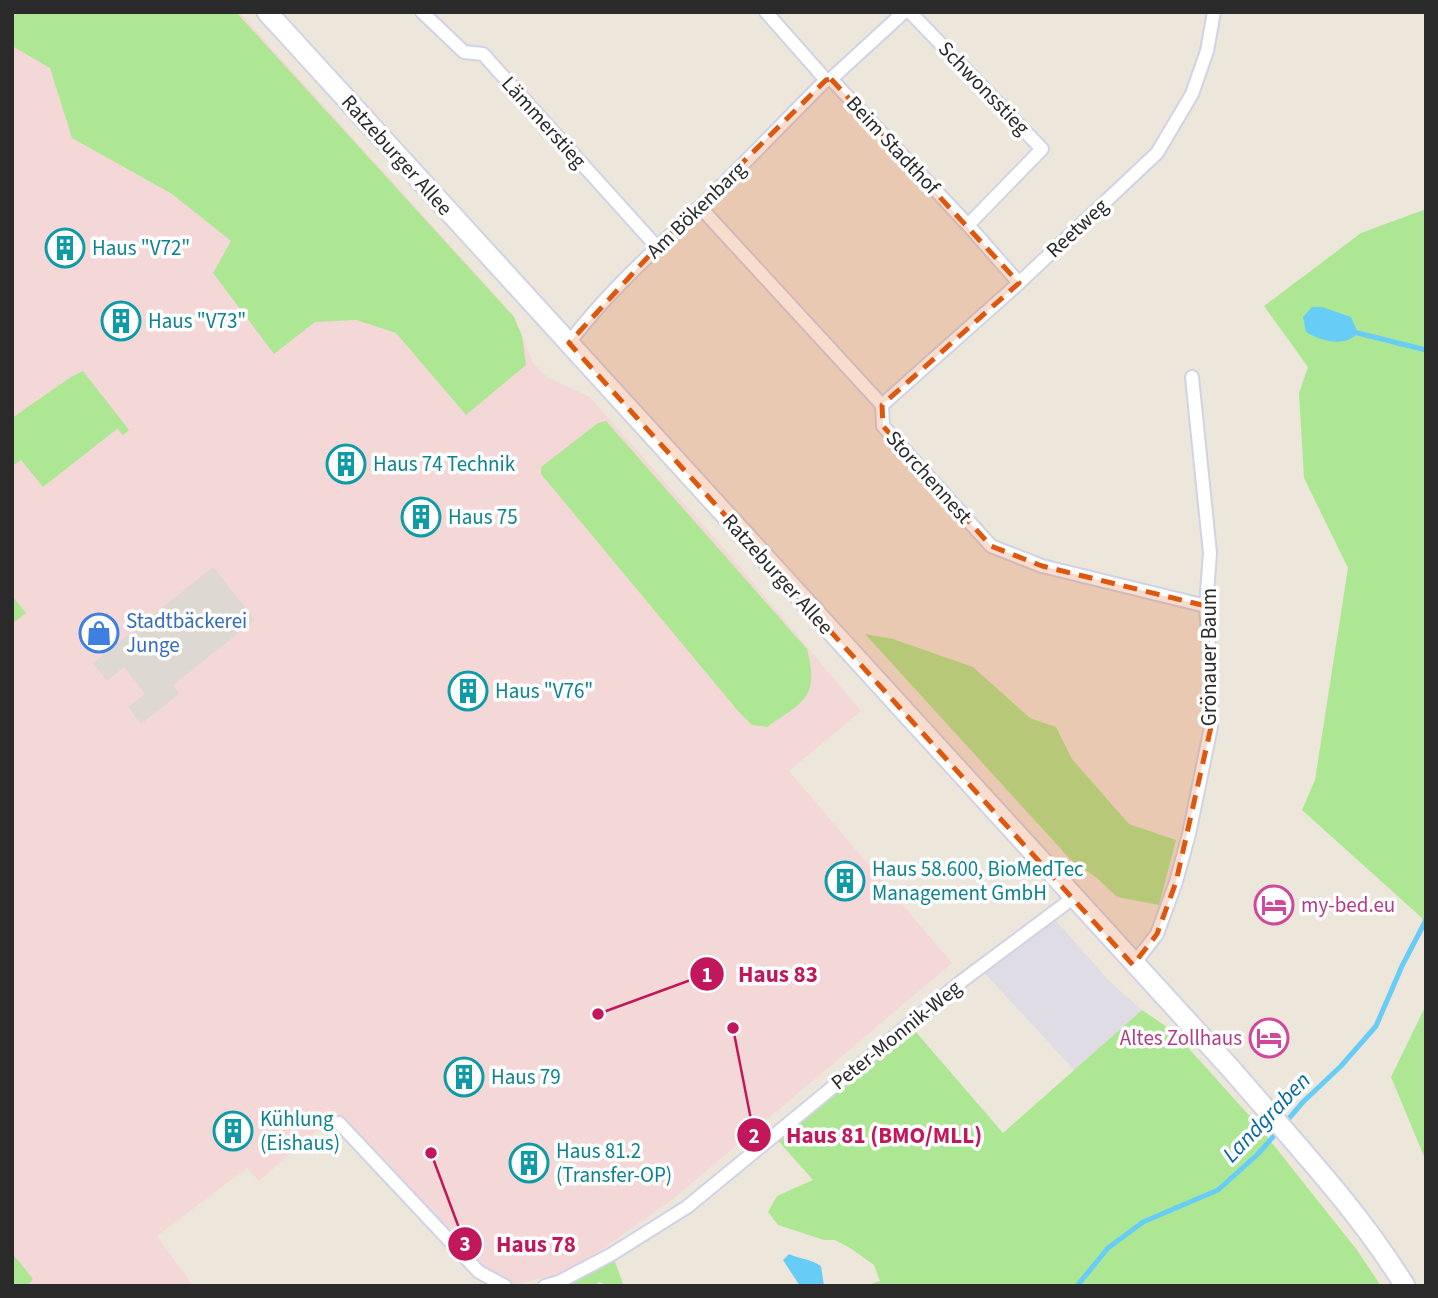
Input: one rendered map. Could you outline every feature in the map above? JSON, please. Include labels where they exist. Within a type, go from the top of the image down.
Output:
[{"type":"main road","name":"Ratzeburger Allee","points":[[267,12],[1265,1109],[1379,1248],[1405,1286]]},
{"type":"street","name":"Lämmerstieg","points":[[422,12],[464,52],[483,54],[657,247]]},
{"type":"street","name":"Beim Stadthof","points":[[766,12],[968,225],[1019,283]]},
{"type":"street","name":"Schwonsstieg","points":[[829,79],[907,12],[1042,149],[968,225]]},
{"type":"street","name":"Reetweg","points":[[882,405],[1019,283],[1157,153],[1192,94],[1207,51],[1214,12]]},
{"type":"street","name":"Am Bökenbarg","points":[[569,343],[584,322],[657,247],[829,79]]},
{"type":"street","name":"Storchennest","points":[[700,207],[882,405],[883,426],[991,546],[1042,566],[1206,606]]},
{"type":"street","name":"Grönauer Baum","points":[[1133,965],[1157,934],[1176,882],[1200,786],[1211,727],[1211,676],[1206,606],[1210,553],[1192,377]]},
{"type":"street","name":"Peter-Monnik-Weg","points":[[545,1286],[559,1282],[612,1254],[687,1207],[962,981],[1073,898]]},
{"type":"street","points":[[339,1124],[479,1272],[505,1286]]},
{"type":"highlighted area","points":[[831,79],[1019,283],[882,405],[883,426],[991,546],[1042,566],[1206,606],[1211,727],[1176,882],[1157,934],[1133,965],[569,343],[657,247],[826,80]]},
{"type":"shaded area","points":[[12,12],[239,12],[514,316],[533,363],[548,378],[590,397],[740,567],[861,711],[789,771],[952,963],[673,1199],[573,1270],[510,1286],[479,1272],[332,1117],[259,1181],[247,1168],[157,1236],[193,1286],[27,1286],[32,1279],[12,1253]]},
{"type":"shaded area","points":[[213,567],[255,620],[173,685],[179,694],[141,724],[128,707],[145,694],[124,667],[107,681],[93,663]]},
{"type":"shaded area","points":[[1050,914],[1110,982],[1142,1010],[1075,1071],[980,968]]},
{"type":"green space","points":[[12,12],[236,12],[514,317],[522,336],[526,365],[466,415],[396,333],[356,320],[315,322],[274,354],[213,273],[231,241],[172,194],[72,138],[50,68],[12,46]]},
{"type":"green space","points":[[1426,209],[1426,936],[1422,918],[1302,810],[1315,780],[1348,568],[1304,478],[1299,393],[1308,367],[1264,306],[1361,233]]},
{"type":"green space","points":[[83,371],[129,430],[123,435],[117,429],[43,487],[21,460],[12,466],[12,418]]},
{"type":"green space","points":[[606,421],[807,649],[810,689],[799,704],[767,727],[752,725],[738,711],[541,474],[541,467],[598,423]]},
{"type":"green space","points":[[12,596],[26,613],[12,624]]},
{"type":"green space","points":[[865,634],[893,639],[973,667],[1030,718],[1056,727],[1072,759],[1129,824],[1176,840],[1159,905],[1117,897],[1097,878],[1070,859]]},
{"type":"green space","points":[[1426,1005],[1426,1161],[1391,1077]]},
{"type":"green space","points":[[1142,1010],[1173,1031],[1256,1123],[1357,1250],[1381,1286],[865,1286],[880,1281],[874,1265],[835,1240],[824,1240],[778,1225],[768,1212],[777,1196],[813,1180],[774,1136],[909,1024],[1003,1133]]},
{"type":"green space","points":[[12,1253],[33,1279],[27,1286],[12,1286]]},
{"type":"green space","points":[[612,1254],[624,1286],[609,1286],[599,1282],[594,1286],[554,1286]]},
{"type":"water","points":[[1312,307],[1322,307],[1351,317],[1358,333],[1353,338],[1333,342],[1306,332],[1303,317]]},
{"type":"water","points":[[789,1254],[821,1266],[824,1286],[800,1286],[783,1260]]},
{"type":"waterway","points":[[1358,333],[1426,350]]},
{"type":"waterway","name":"Landgraben","points":[[1285,1123],[1376,1026],[1426,920]]},
{"type":"waterway","name":"Landgraben","points":[[1077,1286],[1108,1248],[1143,1222],[1218,1190],[1258,1154],[1279,1130]]},
{"type":"place","name":"Haus \"V72\"","points":[[65,248]]},
{"type":"place","name":"Haus \"V73\"","points":[[121,321]]},
{"type":"place","name":"Haus 74 Technik","points":[[346,464]]},
{"type":"place","name":"Haus 75","points":[[421,517]]},
{"type":"place","name":"Stadtbäckerei Junge","points":[[99,633]]},
{"type":"place","name":"Haus \"V76\"","points":[[468,691]]},
{"type":"place","name":"Haus 58.600, BioMedTec Management GmbH","points":[[845,881]]},
{"type":"place","name":"my-bed.eu","points":[[1274,905]]},
{"type":"place","name":"Haus 83","points":[[598,1014]]},
{"type":"place","name":"Haus 81 (BMO/MLL)","points":[[733,1028]]},
{"type":"place","name":"Altes Zollhaus","points":[[1269,1038]]},
{"type":"place","name":"Haus 79","points":[[464,1077]]},
{"type":"place","name":"Kühlung (Eishaus)","points":[[233,1131]]},
{"type":"place","name":"Haus 78","points":[[431,1153]]},
{"type":"place","name":"Haus 81.2 (Transfer-OP)","points":[[529,1163]]}]
